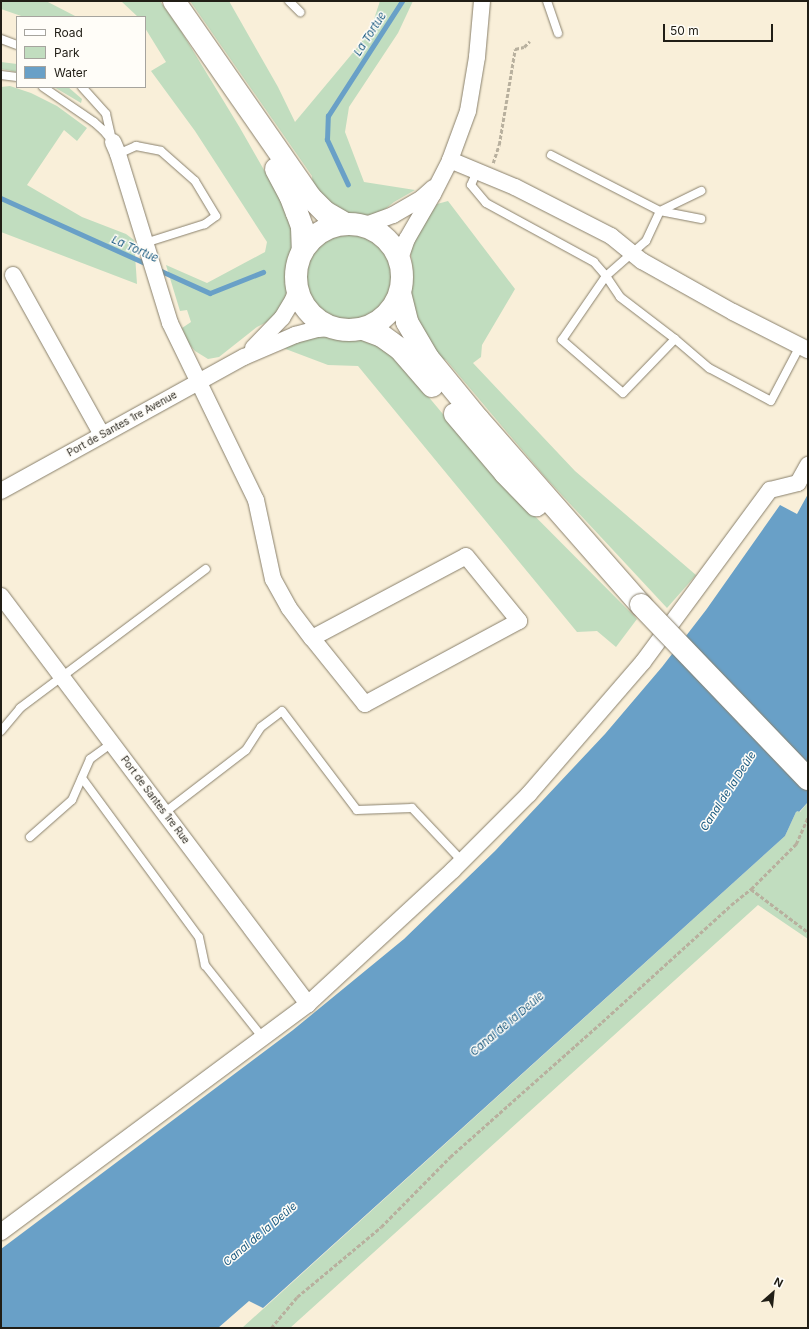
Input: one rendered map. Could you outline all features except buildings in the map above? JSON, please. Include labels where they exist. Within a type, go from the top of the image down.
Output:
[{"type":"main road","points":[[174,1],[310,197],[325,212],[354,225],[375,230],[394,248],[400,259],[403,273],[400,293],[389,313],[377,323],[363,329],[348,331],[333,328],[320,322],[310,313],[302,301],[297,288],[297,268],[303,250],[311,240],[321,232],[333,226],[354,225]]},
{"type":"main road","points":[[214,60],[290,195],[302,227],[303,250]]},
{"type":"main road","points":[[400,293],[407,322],[428,358],[478,419],[641,605]]},
{"type":"main road","points":[[363,329],[382,336],[400,349],[476,440],[526,495],[641,605],[808,779]]},
{"type":"street","points":[[400,259],[407,239],[450,160],[463,124],[473,86],[482,1]]},
{"type":"street","points":[[116,148],[170,323],[256,500],[273,579],[289,608],[312,638],[365,704],[519,621],[466,556],[312,638]]},
{"type":"street","points":[[450,160],[515,187],[611,236],[642,261],[733,312],[804,348]]},
{"type":"street","points":[[354,225],[393,215],[416,202],[428,193],[442,176]]},
{"type":"street","points":[[13,275],[102,435]]},
{"type":"street","points":[[244,357],[282,318],[290,306],[297,288]]},
{"type":"street","points":[[244,357],[295,335],[333,328]]},
{"type":"street","name":"Port de Santes 1re Avenue","points":[[1,490],[244,357]]},
{"type":"street","points":[[1,1232],[308,1004],[462,861],[529,794],[633,674],[770,490],[798,483],[808,465]]},
{"type":"street","name":"Port de Santes 1re Rue","points":[[1,596],[308,1004]]},
{"type":"lane","points":[[289,1],[300,12]]},
{"type":"lane","points":[[547,1],[558,33]]},
{"type":"lane","points":[[1,39],[16,45]]},
{"type":"lane","points":[[1,75],[16,77]]},
{"type":"lane","points":[[44,88],[94,122],[103,130],[116,148]]},
{"type":"lane","points":[[83,88],[106,114],[116,148]]},
{"type":"lane","points":[[116,148],[136,146],[161,151],[195,181],[216,216],[205,224],[147,248]]},
{"type":"lane","points":[[550,155],[660,211],[701,219]]},
{"type":"lane","points":[[483,174],[471,185],[486,203],[594,262],[606,276],[620,297],[675,339],[709,368],[771,401],[804,348]]},
{"type":"lane","points":[[675,339],[623,393],[562,340],[606,276],[646,241],[660,211],[701,191]]},
{"type":"lane","points":[[1,730],[20,708],[206,568]]},
{"type":"lane","points":[[164,813],[246,750],[261,727],[282,711],[357,810],[412,808],[462,861]]},
{"type":"lane","points":[[30,837],[72,800],[90,759],[112,743]]},
{"type":"lane","points":[[82,778],[199,937],[205,965],[262,1038]]},
{"type":"path","points":[[483,174],[499,145],[515,49],[524,46],[530,41]]},
{"type":"path","points":[[272,1328],[298,1297],[381,1227],[450,1157],[731,905],[751,889],[796,844],[808,817]]},
{"type":"path","points":[[751,889],[808,932]]},
{"type":"green space","points":[[1,1],[46,1],[75,16],[21,16],[1,9]]},
{"type":"green space","points":[[121,1],[160,1],[181,31],[240,128],[287,210],[296,231],[288,272],[287,291],[282,306],[273,319],[257,327],[219,357],[208,359],[195,351],[189,344],[182,328],[191,322],[187,310],[180,311],[166,265],[207,283],[265,252],[267,242],[195,131],[151,71],[166,62],[146,30],[146,16],[137,16]]},
{"type":"green space","points":[[190,1],[229,1],[278,87],[295,122],[361,43],[372,25],[380,1],[413,1],[398,33],[349,107],[345,132],[364,182],[415,190],[394,202],[380,213],[358,217],[340,211],[313,188],[312,176]]},
{"type":"green space","points":[[1,62],[16,64],[16,72],[1,69]]},
{"type":"green space","points":[[10,86],[31,93],[57,106],[87,128],[77,141],[64,130],[27,185],[82,217],[126,234],[134,240],[137,284],[1,232],[1,87]]},
{"type":"green space","points":[[56,88],[69,88],[82,99],[81,103]]},
{"type":"green space","points":[[448,201],[515,289],[482,345],[481,357],[473,363],[575,471],[696,575],[667,608],[545,477],[446,360],[440,358],[425,341],[408,296],[413,273],[410,245],[437,204]]},
{"type":"green space","points":[[341,235],[357,235],[366,238],[380,247],[389,261],[392,270],[392,286],[389,295],[380,309],[366,318],[357,321],[341,321],[325,314],[318,309],[313,302],[306,286],[306,270],[313,254],[318,247],[325,242]]},
{"type":"green space","points":[[322,334],[378,342],[396,358],[494,475],[637,619],[616,647],[597,631],[577,632],[358,366],[328,365],[283,348]]},
{"type":"green space","points":[[808,802],[808,939],[758,905],[290,1328],[242,1328],[785,836],[796,812],[800,812]]},
{"type":"water","name":"Canal de la Deûle","points":[[808,494],[808,802],[799,812],[796,812],[785,836],[263,1308],[249,1301],[218,1328],[1,1328],[1,1249],[293,1030],[404,939],[495,851],[605,734],[662,667],[706,610],[780,505],[797,514]]},
{"type":"waterway","name":"La Tortue","points":[[348,185],[327,140],[328,116],[402,1]]},
{"type":"waterway","name":"La Tortue","points":[[1,198],[147,264]]},
{"type":"waterway","name":"La Tortue","points":[[157,269],[210,293],[263,272]]}]
